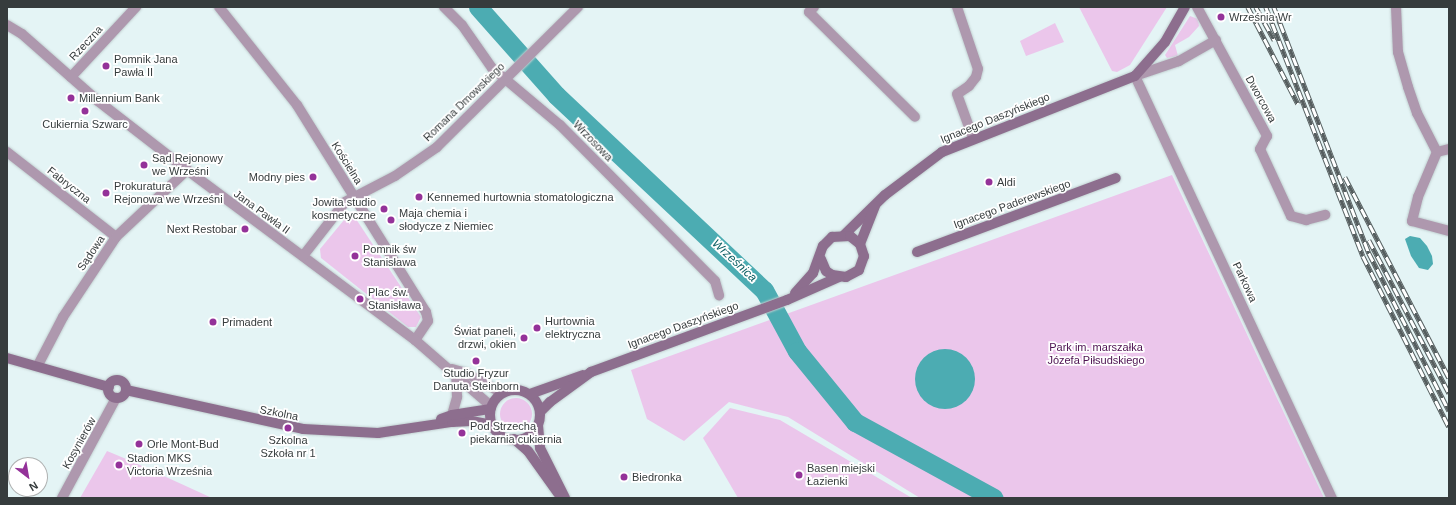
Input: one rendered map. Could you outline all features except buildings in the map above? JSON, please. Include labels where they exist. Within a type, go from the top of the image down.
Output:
[{"type":"street","name":"Rzeczna","points":[[71,77],[136,7]]},
{"type":"street","name":"Kościelna","points":[[218,7],[297,105],[428,315],[427,324],[415,340]]},
{"type":"street","name":"Wrzosowa","points":[[444,7],[462,25],[492,68],[560,125],[715,281],[719,295]]},
{"type":"street","name":"Romana Dmowskiego","points":[[303,256],[338,208],[424,156],[505,80],[578,7]]},
{"type":"street","points":[[957,7],[978,69],[976,77],[969,86],[957,94],[973,138]]},
{"type":"street","name":"Ignacego Daszyńskiego","points":[[1135,76],[1161,47],[1185,7]]},
{"type":"street","name":"Dworcowa","points":[[1197,7],[1267,136],[1260,149],[1291,216],[1306,220],[1325,215]]},
{"type":"street","points":[[1396,7],[1398,52],[1408,87],[1437,152],[1418,197],[1412,221],[1449,231]]},
{"type":"street","points":[[809,9],[916,117]]},
{"type":"street","name":"Jana Pawła II","points":[[7,24],[22,34],[71,77],[187,170],[415,340],[453,371],[491,407]]},
{"type":"street","name":"Ignacego Daszyńskiego","points":[[844,235],[876,203],[932,158],[973,138],[1178,61],[1216,40]]},
{"type":"street","name":"Parkowa","points":[[1135,76],[1332,498]]},
{"type":"street","points":[[1437,152],[1449,149]]},
{"type":"street","name":"Fabryczna","points":[[7,152],[116,237]]},
{"type":"street","name":"Sądowa","points":[[38,365],[63,317],[116,237],[187,170]]},
{"type":"street","name":"Ignacego Paderewskiego","points":[[917,252],[1116,178]]},
{"type":"street","name":"Ignacego Daszyńskiego","points":[[860,244],[876,203]]},
{"type":"street","points":[[844,235],[860,244],[864,256],[859,270],[846,277],[839,278],[826,271],[821,258],[827,241],[844,235]]},
{"type":"street","name":"Ignacego Daszyńskiego","points":[[787,300],[814,274],[821,258]]},
{"type":"street","name":"Ignacego Daszyńskiego","points":[[530,394],[569,378],[587,374],[787,300],[839,278]]},
{"type":"street","points":[[7,358],[38,365],[109,387]]},
{"type":"street","name":"Jana Pawła II","points":[[453,371],[466,373],[502,393]]},
{"type":"street","points":[[452,415],[457,397],[453,371]]},
{"type":"street","name":"Ignacego Daszyńskiego","points":[[540,412],[587,374]]},
{"type":"street","points":[[117,380],[124,383],[126,390],[123,396],[116,398],[110,394],[109,387],[117,380]]},
{"type":"street","name":"Szkolna","points":[[126,390],[297,429],[378,433],[429,424],[471,421],[493,425]]},
{"type":"street","points":[[516,390],[530,394],[540,412],[538,425],[540,448],[564,498],[528,451],[514,440],[501,435],[493,425],[491,407],[502,393],[516,390]]},
{"type":"street","name":"Kosynierów","points":[[62,498],[116,398]]},
{"type":"street","name":"Szkolna","points":[[429,424],[452,415],[491,407]]},
{"type":"street","points":[[514,440],[528,436],[538,425]]},
{"type":"green space","points":[[1079,7],[1167,7],[1130,65],[1117,72],[1112,71]]},
{"type":"green space","points":[[1190,16],[1198,19],[1199,26],[1189,37],[1175,45],[1178,56],[1167,58],[1165,55]]},
{"type":"green space","points":[[1055,23],[1064,42],[1026,56],[1020,41]]},
{"type":"green space","name":"Park im. marszałka Józefa Piłsudskiego","points":[[1172,175],[1324,498],[920,498],[788,417],[729,402],[684,441],[647,419],[631,370]]},
{"type":"green space","points":[[352,213],[421,317],[416,327],[408,327],[321,258],[320,249],[349,214]]},
{"type":"green space","points":[[513,398],[519,398],[529,405],[532,414],[531,420],[525,427],[519,430],[513,430],[503,423],[500,417],[500,411],[507,401]]},
{"type":"green space","name":"Basen miejski Łazienki","points":[[730,408],[780,420],[912,498],[738,498],[703,438]]},
{"type":"green space","name":"Stadion MKS Victoria Września","points":[[107,451],[131,461],[212,498],[80,498]]},
{"type":"water","points":[[1410,236],[1420,238],[1427,246],[1432,256],[1433,264],[1428,270],[1419,268],[1411,256],[1405,239]]},
{"type":"water","points":[[939,349],[951,349],[962,354],[970,362],[975,373],[973,391],[962,404],[951,409],[939,409],[928,404],[920,396],[915,385],[915,373],[920,362],[928,354]]},
{"type":"waterway","name":"Wrześnica","points":[[478,7],[556,95],[764,290],[797,351],[855,422],[994,498]]},
{"type":"railway","points":[[1248,7],[1298,104]]},
{"type":"railway","points":[[1256,7],[1274,40]]},
{"type":"railway","points":[[1266,7],[1363,256],[1449,427]]},
{"type":"railway","points":[[1274,7],[1369,253],[1449,411]]},
{"type":"railway","points":[[1345,177],[1449,378]]},
{"type":"railway","points":[[1369,240],[1449,393]]},
{"type":"place","name":"Września Wr","points":[[1221,17]]},
{"type":"place","name":"Pomnik Jana Pawła II","points":[[106,66]]},
{"type":"place","name":"Millennium Bank","points":[[71,98]]},
{"type":"place","name":"Cukiernia Szwarc","points":[[85,111]]},
{"type":"place","name":"Sąd Rejonowy we Wrześni","points":[[144,165]]},
{"type":"place","name":"Modny pies","points":[[313,177]]},
{"type":"place","name":"Aldi","points":[[989,182]]},
{"type":"place","name":"Prokuratura Rejonowa we Wrześni","points":[[106,193]]},
{"type":"place","name":"Kennemed hurtownia stomatologiczna","points":[[419,197]]},
{"type":"place","name":"Jowita studio kosmetyczne","points":[[384,209]]},
{"type":"place","name":"Maja chemia i słodycze z Niemiec","points":[[391,220]]},
{"type":"place","name":"Next Restobar","points":[[245,229]]},
{"type":"place","name":"Pomnik św Stanisława","points":[[355,256]]},
{"type":"place","name":"Plac św. Stanisława","points":[[360,299]]},
{"type":"place","name":"Primadent","points":[[213,322]]},
{"type":"place","name":"Hurtownia elektryczna","points":[[537,328]]},
{"type":"place","name":"Świat paneli, drzwi, okien","points":[[524,338]]},
{"type":"place","name":"Studio Fryzur Danuta Steinborn","points":[[476,361]]},
{"type":"place","name":"Szkolna Szkoła nr 1","points":[[288,428]]},
{"type":"place","name":"Pod Strzechą piekarnia cukiernia","points":[[462,433]]},
{"type":"place","name":"Orle Mont-Bud","points":[[139,444]]},
{"type":"place","name":"Stadion MKS Victoria Września","points":[[119,465]]},
{"type":"place","name":"Basen miejski Łazienki","points":[[799,475]]},
{"type":"place","name":"Biedronka","points":[[624,477]]}]
